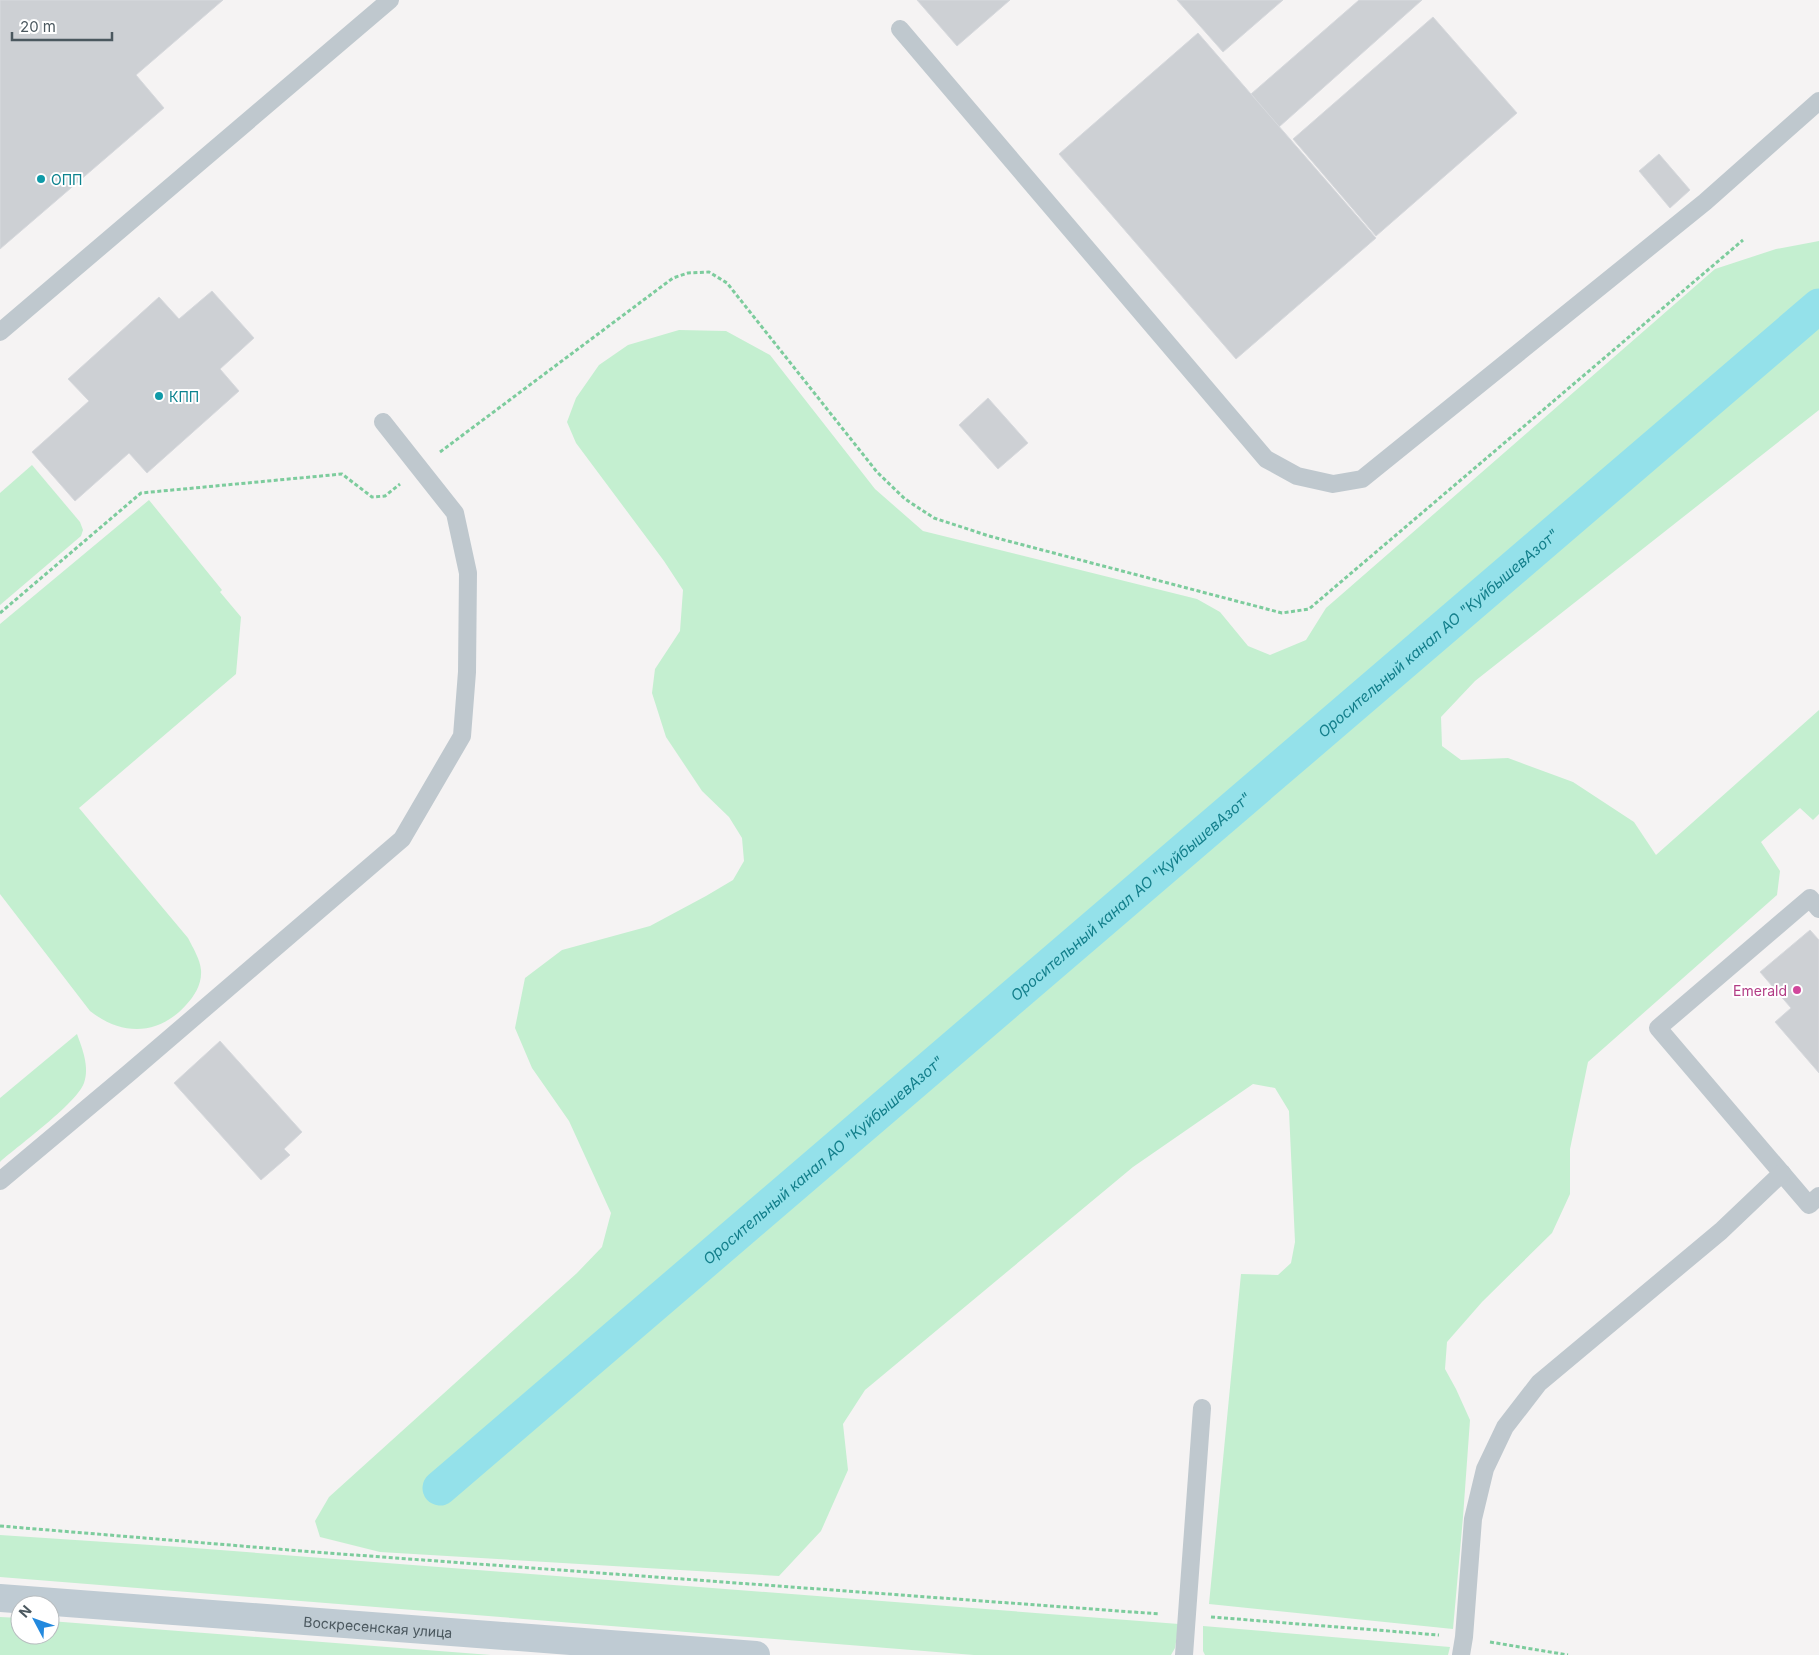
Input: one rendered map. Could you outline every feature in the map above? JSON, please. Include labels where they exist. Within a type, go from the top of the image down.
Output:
[{"type":"main road","name":"Воскресенская улица","points":[[0,1598],[756,1655]]},
{"type":"lane","points":[[0,332],[390,0]]},
{"type":"lane","points":[[900,29],[1266,459],[1297,476],[1333,484],[1362,479],[1705,202],[1819,101]]},
{"type":"lane","points":[[0,1182],[402,839],[462,736],[467,672],[468,573],[454,513],[383,422]]},
{"type":"lane","points":[[1819,909],[1810,898],[1658,1028],[1809,1205],[1819,1196]]},
{"type":"lane","points":[[1461,1655],[1473,1519],[1485,1469],[1505,1427],[1539,1383],[1721,1231],[1782,1173]]},
{"type":"lane","points":[[1184,1655],[1202,1408]]},
{"type":"path","points":[[0,613],[142,493],[342,474],[372,497],[385,496],[419,468],[673,278],[688,273],[709,272],[728,283],[877,472],[905,499],[934,518],[989,536],[1282,613],[1309,609],[1743,240]]},
{"type":"path","points":[[0,1526],[1464,1637],[1568,1655]]},
{"type":"green space","points":[[1819,241],[1819,410],[1475,681],[1441,717],[1442,746],[1461,760],[1508,758],[1573,782],[1634,822],[1656,855],[1819,710],[1819,814],[1813,820],[1800,808],[1761,842],[1780,871],[1777,895],[1588,1062],[1570,1149],[1570,1194],[1552,1233],[1482,1302],[1447,1342],[1445,1369],[1470,1420],[1453,1629],[1209,1604],[1241,1274],[1278,1275],[1291,1263],[1295,1242],[1289,1111],[1275,1088],[1253,1084],[1133,1167],[865,1390],[843,1424],[848,1470],[821,1531],[779,1576],[380,1552],[320,1537],[315,1521],[329,1497],[577,1273],[602,1247],[611,1213],[569,1121],[532,1068],[515,1028],[525,978],[562,950],[650,926],[733,880],[744,861],[742,838],[729,817],[702,791],[666,737],[652,693],[655,669],[680,631],[683,590],[664,561],[576,443],[567,422],[576,398],[599,365],[628,345],[679,330],[726,331],[770,355],[875,489],[923,531],[1197,599],[1220,612],[1248,646],[1270,655],[1306,640],[1326,608],[1715,269],[1776,249]]},
{"type":"green space","points":[[32,465],[80,522],[83,530],[81,536],[0,605],[0,493]]},
{"type":"green space","points":[[149,500],[222,590],[220,592],[241,617],[236,674],[79,808],[188,938],[199,962],[201,975],[199,985],[186,1005],[164,1023],[140,1029],[115,1025],[90,1011],[0,894],[0,624]]},
{"type":"green space","points":[[77,1034],[85,1058],[86,1071],[84,1083],[79,1092],[59,1113],[0,1162],[0,1098]]},
{"type":"green space","points":[[0,1535],[181,1547],[1179,1624],[1175,1648],[1171,1655],[974,1655],[0,1577]]},
{"type":"green space","points":[[0,1617],[10,1618],[10,1645],[60,1645],[60,1622],[491,1655],[0,1655]]},
{"type":"green space","points":[[1203,1626],[1450,1647],[1448,1655],[1205,1655],[1203,1651]]},
{"type":"building","name":"ОПП","points":[[0,0],[223,0],[136,75],[164,108],[0,249]]},
{"type":"building","points":[[917,0],[1010,0],[957,46]]},
{"type":"building","points":[[1177,0],[1283,0],[1223,52]]},
{"type":"building","points":[[1359,0],[1422,0],[1279,127],[1251,94]]},
{"type":"building","points":[[1433,17],[1517,113],[1376,236],[1293,139]]},
{"type":"building","points":[[1198,33],[1376,238],[1236,359],[1059,154]]},
{"type":"building","points":[[1659,154],[1690,190],[1670,208],[1639,171]]},
{"type":"building","name":"КПП","points":[[212,291],[254,338],[220,369],[239,391],[147,473],[129,453],[75,501],[32,452],[89,401],[68,379],[159,297],[179,319]]},
{"type":"building","points":[[988,398],[1028,443],[998,469],[959,425]]},
{"type":"building","name":"Emerald","points":[[1810,930],[1819,940],[1819,1073],[1775,1022],[1791,1008],[1760,972]]},
{"type":"building","points":[[220,1041],[302,1132],[284,1149],[290,1155],[261,1180],[174,1083]]},
{"type":"waterway","name":"Оросительный канал АО \"КуйбышевАзот\"","points":[[440,1488],[1819,306]]},
{"type":"place","name":"ОПП","points":[[41,179]]},
{"type":"place","name":"КПП","points":[[159,396]]},
{"type":"place","name":"Emerald","points":[[1797,990]]}]
